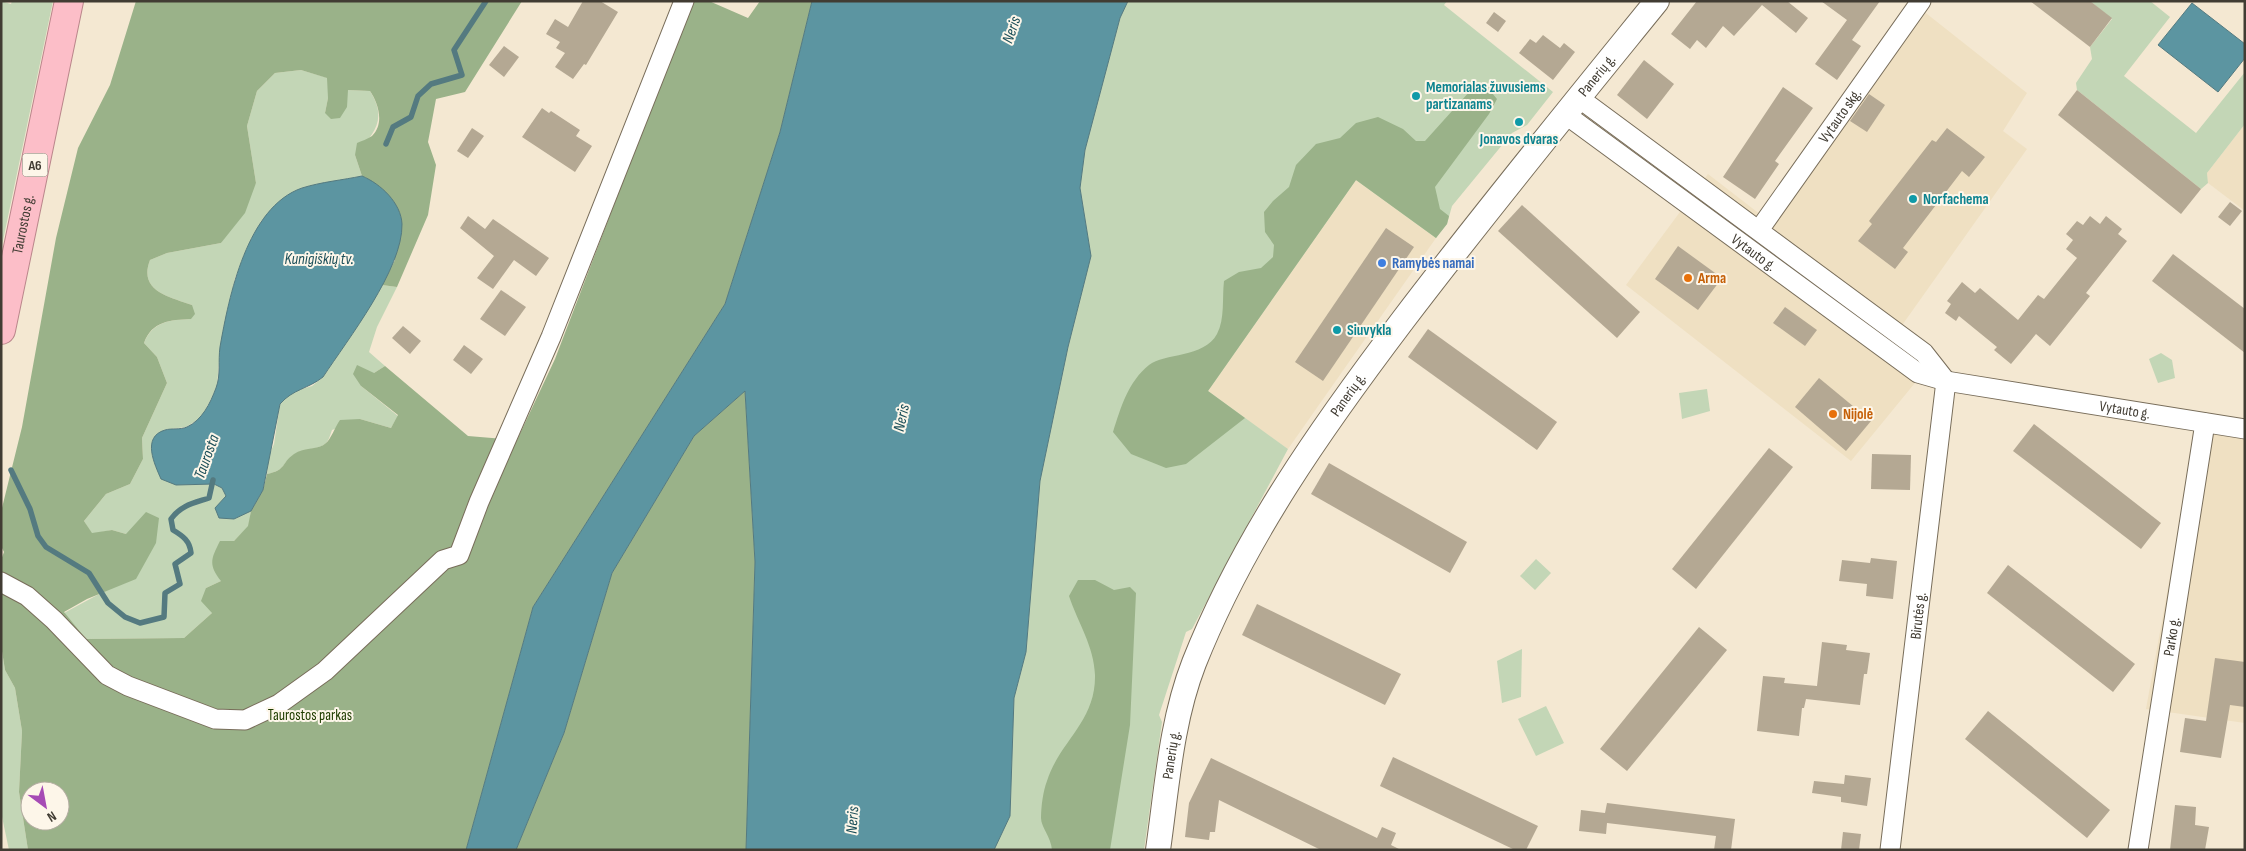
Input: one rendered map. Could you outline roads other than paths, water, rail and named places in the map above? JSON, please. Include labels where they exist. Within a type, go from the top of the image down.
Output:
[{"type":"highway","name":"Taurostos g.","points":[[1,330],[69,1]]},
{"type":"street","points":[[1,582],[27,596],[54,620],[107,676],[214,720],[245,720],[279,704],[325,671],[443,560],[459,555],[479,502],[551,337],[684,1]]},
{"type":"street","name":"Panerių g.","points":[[1158,850],[1176,721],[1194,663],[1237,569],[1306,452],[1350,390],[1477,222],[1657,1]]},
{"type":"street","name":"Vytauto skg.","points":[[1759,230],[1921,1]]},
{"type":"street","name":"Vytauto g.","points":[[1572,106],[1759,230],[1924,353],[1946,381]]},
{"type":"street","name":"Vytauto g.","points":[[1572,106],[1918,373],[1946,381],[2245,429]]},
{"type":"street","name":"Birutės g.","points":[[1890,850],[1946,381]]},
{"type":"street","name":"Parko g.","points":[[2138,850],[2205,422]]},
{"type":"water","name":"Neris","points":[[812,1],[1128,1],[1120,18],[1085,150],[1080,188],[1091,256],[1068,347],[1040,481],[1026,652],[1014,698],[1010,816],[994,850],[746,850],[755,562],[745,391],[694,436],[612,573],[564,733],[516,850],[466,850],[533,607],[725,304],[780,132]]},
{"type":"water","points":[[2192,3],[2245,44],[2245,58],[2218,92],[2158,45]]},
{"type":"water","name":"Kunigiškių tv.","points":[[362,176],[369,179],[389,195],[401,216],[400,242],[394,262],[372,303],[323,377],[290,395],[280,404],[263,490],[251,511],[234,519],[219,518],[215,508],[226,496],[222,488],[214,484],[176,485],[161,479],[153,459],[153,439],[165,430],[184,428],[192,424],[205,411],[211,400],[218,383],[220,347],[235,279],[254,233],[267,214],[283,198],[302,188]]},
{"type":"waterway","name":"Taurosta","points":[[386,144],[393,127],[411,117],[418,96],[431,84],[462,75],[454,50],[486,1]]},
{"type":"waterway","name":"Taurosta","points":[[11,470],[30,509],[38,536],[46,547],[89,573],[108,603],[125,617],[140,623],[164,617],[165,593],[180,584],[175,564],[191,553],[185,539],[173,530],[171,519],[183,508],[209,498],[213,480]]},
{"type":"place","name":"Memorialas žuvusiems partizanams","points":[[1416,96]]},
{"type":"place","name":"Jonavos dvaras","points":[[1519,122]]},
{"type":"place","name":"Norfachema","points":[[1913,199]]},
{"type":"place","name":"Ramybės namai","points":[[1382,263]]},
{"type":"place","name":"Arma","points":[[1688,278]]},
{"type":"place","name":"Siuvykla","points":[[1337,330]]},
{"type":"place","name":"Nijolė","points":[[1833,414]]},
{"type":"park label","name":"Taurostos parkas","points":[[310,715]]}]
